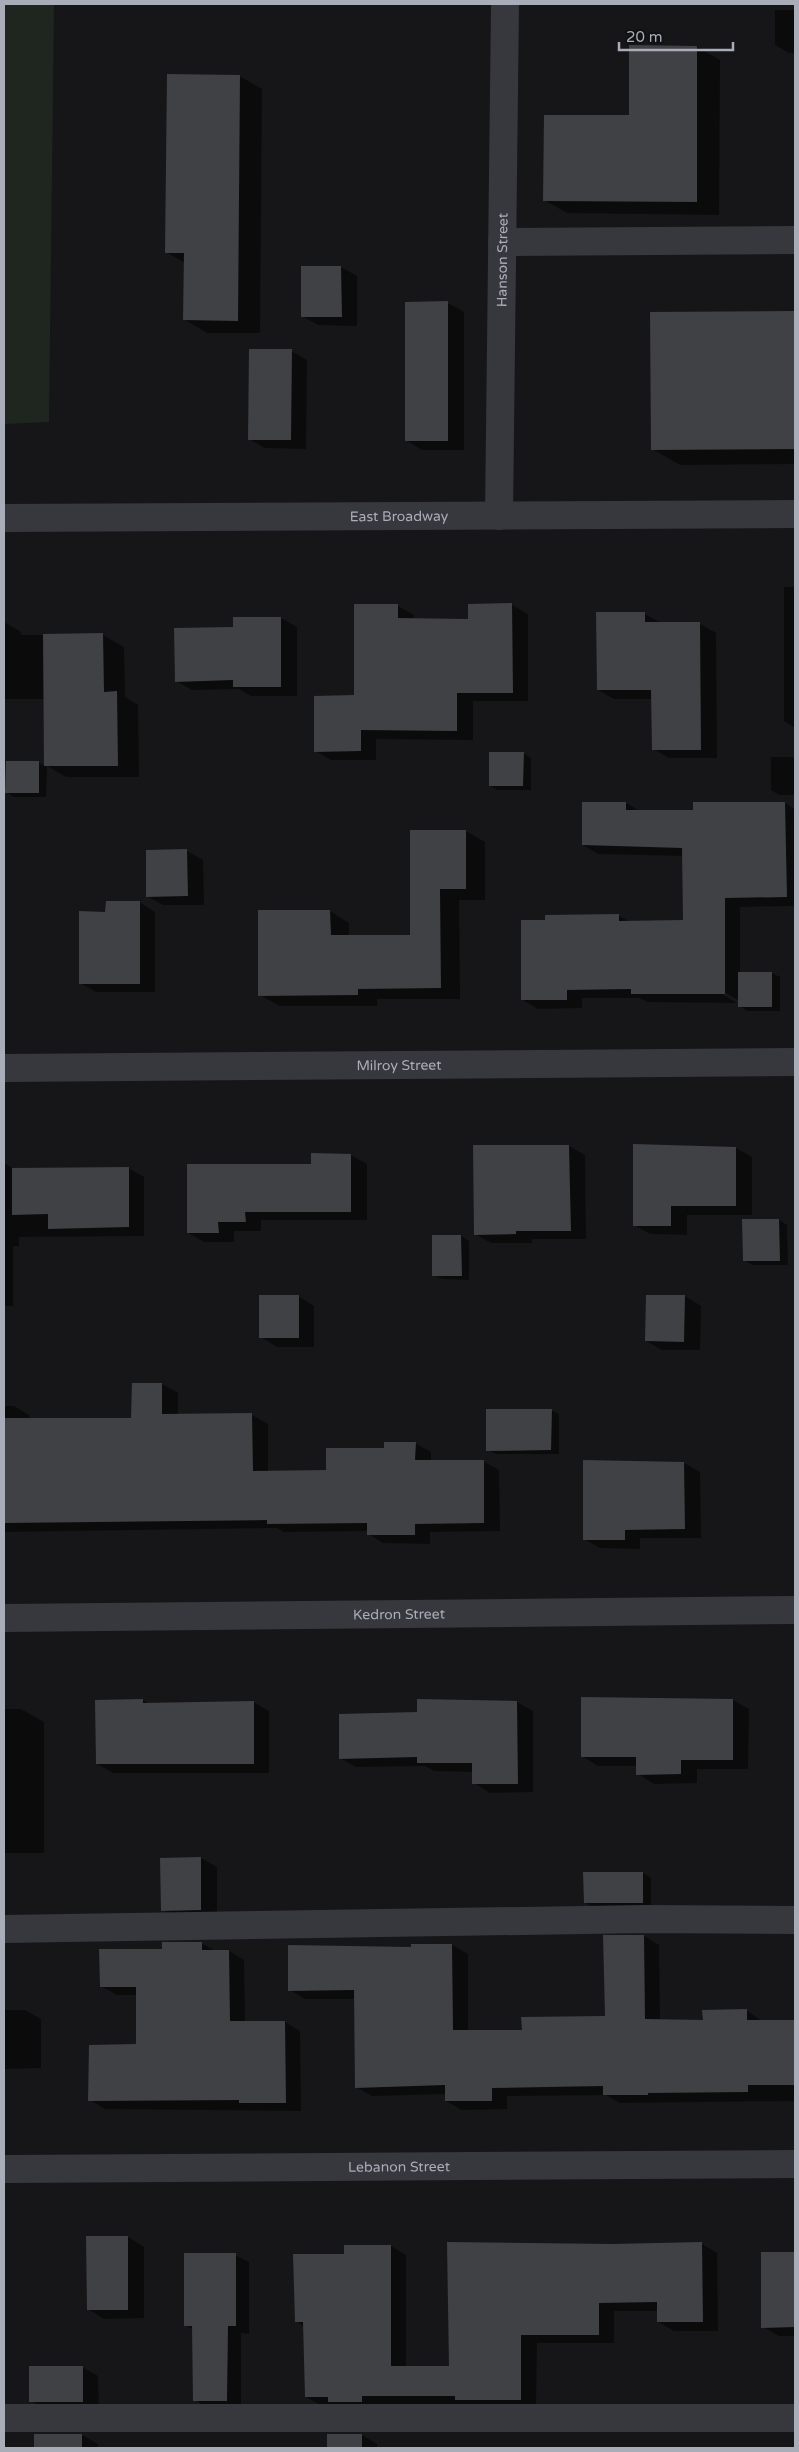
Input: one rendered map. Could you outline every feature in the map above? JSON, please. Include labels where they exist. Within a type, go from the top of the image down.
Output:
[{"type":"street","name":"Hanson Street","points":[[500,516],[505,4]]},
{"type":"street","points":[[502,242],[795,240]]},
{"type":"street","name":"East Broadway","points":[[4,518],[795,514]]},
{"type":"street","name":"Milroy Street","points":[[4,1068],[795,1062]]},
{"type":"street","name":"Kedron Street","points":[[4,1618],[795,1610]]},
{"type":"street","points":[[4,1930],[645,1919],[795,1920]]},
{"type":"street","name":"Lebanon Street","points":[[4,2169],[795,2164]]},
{"type":"street","points":[[4,2418],[795,2418]]},
{"type":"shaded area","points":[[4,4],[54,4],[49,422],[4,424]]},
{"type":"building","points":[[629,45],[697,46],[697,202],[543,201],[544,115],[629,115]]},
{"type":"building","points":[[167,74],[240,75],[238,321],[183,320],[184,253],[165,253]]},
{"type":"building","points":[[301,266],[341,266],[342,317],[301,317]]},
{"type":"building","points":[[448,301],[448,441],[405,441],[405,302]]},
{"type":"building","points":[[795,311],[795,449],[651,450],[650,312]]},
{"type":"building","points":[[249,349],[292,349],[291,440],[248,440]]},
{"type":"building","points":[[512,603],[513,693],[457,693],[457,731],[361,730],[361,751],[314,752],[314,696],[354,695],[354,604],[398,604],[398,618],[468,619],[468,604]]},
{"type":"building","points":[[596,612],[645,612],[645,622],[700,622],[701,750],[652,750],[651,690],[597,690]]},
{"type":"building","points":[[233,617],[281,617],[281,687],[233,687],[233,680],[175,682],[174,628],[233,627]]},
{"type":"building","points":[[103,633],[104,692],[117,691],[118,766],[44,766],[43,634]]},
{"type":"building","points":[[489,752],[524,752],[523,786],[489,786]]},
{"type":"building","points":[[6,761],[39,761],[39,793],[5,793]]},
{"type":"building","points":[[582,802],[626,802],[626,810],[693,810],[693,802],[785,802],[787,897],[725,898],[725,994],[631,994],[631,989],[567,990],[567,1000],[521,1000],[521,920],[545,920],[545,915],[619,914],[619,921],[683,920],[682,848],[582,845]]},
{"type":"building","points":[[410,830],[466,830],[466,889],[440,889],[441,988],[358,989],[358,995],[258,996],[258,910],[330,910],[331,935],[410,935]]},
{"type":"building","points":[[187,849],[188,896],[146,897],[146,850]]},
{"type":"building","points":[[106,901],[140,901],[140,984],[79,984],[79,911],[105,912]]},
{"type":"building","points":[[738,972],[772,972],[772,1007],[738,1007]]},
{"type":"building","points":[[633,1144],[736,1147],[736,1206],[671,1206],[671,1226],[633,1226]]},
{"type":"building","points":[[473,1145],[569,1145],[571,1231],[516,1231],[516,1234],[474,1235]]},
{"type":"building","points":[[311,1153],[351,1154],[351,1212],[245,1212],[246,1222],[218,1222],[219,1233],[187,1233],[187,1164],[311,1164]]},
{"type":"building","points":[[129,1167],[129,1227],[48,1229],[48,1214],[12,1215],[12,1168]]},
{"type":"building","points":[[742,1219],[779,1219],[780,1261],[743,1261]]},
{"type":"building","points":[[432,1235],[461,1235],[462,1276],[432,1276]]},
{"type":"building","points":[[259,1295],[299,1295],[299,1338],[259,1338]]},
{"type":"building","points":[[646,1295],[685,1295],[684,1342],[645,1341]]},
{"type":"building","points":[[132,1383],[162,1383],[162,1414],[252,1413],[253,1471],[326,1470],[326,1448],[384,1448],[384,1442],[416,1442],[415,1460],[484,1460],[484,1523],[415,1524],[415,1535],[367,1535],[367,1523],[267,1524],[267,1520],[4,1523],[4,1418],[131,1418]]},
{"type":"building","points":[[486,1409],[552,1409],[551,1450],[486,1451]]},
{"type":"building","points":[[583,1460],[684,1462],[685,1529],[625,1530],[625,1540],[583,1540]]},
{"type":"building","points":[[581,1697],[733,1699],[733,1760],[681,1760],[681,1774],[636,1775],[636,1757],[581,1757]]},
{"type":"building","points":[[143,1699],[143,1703],[254,1701],[254,1764],[96,1764],[95,1700]]},
{"type":"building","points":[[417,1699],[517,1701],[518,1784],[472,1784],[472,1763],[417,1763],[417,1757],[339,1759],[339,1714],[417,1712]]},
{"type":"building","points":[[201,1857],[201,1910],[161,1911],[160,1858]]},
{"type":"building","points":[[583,1872],[643,1872],[643,1903],[584,1903]]},
{"type":"building","points":[[603,1935],[644,1935],[645,2019],[703,2020],[702,2010],[747,2009],[747,2020],[795,2020],[795,2085],[748,2085],[748,2092],[648,2093],[648,2095],[603,2095],[603,2086],[492,2088],[492,2101],[445,2101],[445,2085],[355,2088],[354,1990],[288,1991],[288,1945],[411,1947],[411,1944],[452,1944],[453,2030],[522,2030],[521,2017],[605,2016]]},
{"type":"building","points":[[162,1942],[202,1942],[202,1950],[229,1950],[230,2021],[285,2021],[286,2103],[239,2103],[239,2100],[88,2101],[89,2045],[136,2044],[136,1987],[100,1987],[99,1949],[162,1949]]},
{"type":"building","points":[[86,2236],[128,2236],[128,2310],[87,2310]]},
{"type":"building","points":[[447,2242],[612,2244],[702,2242],[703,2322],[657,2322],[657,2302],[599,2303],[599,2335],[521,2335],[521,2400],[455,2400],[455,2396],[362,2396],[362,2402],[328,2402],[328,2397],[305,2397],[303,2322],[295,2322],[293,2254],[344,2254],[344,2245],[391,2245],[391,2366],[449,2366]]},
{"type":"building","points":[[761,2252],[795,2252],[795,2327],[761,2328]]},
{"type":"building","points":[[184,2253],[236,2253],[236,2326],[228,2326],[227,2401],[193,2401],[192,2326],[184,2326]]},
{"type":"building","points":[[29,2366],[83,2366],[83,2402],[29,2402]]},
{"type":"building","points":[[34,2434],[82,2434],[82,2448],[34,2448]]},
{"type":"building","points":[[327,2434],[362,2434],[362,2448],[327,2448]]}]
